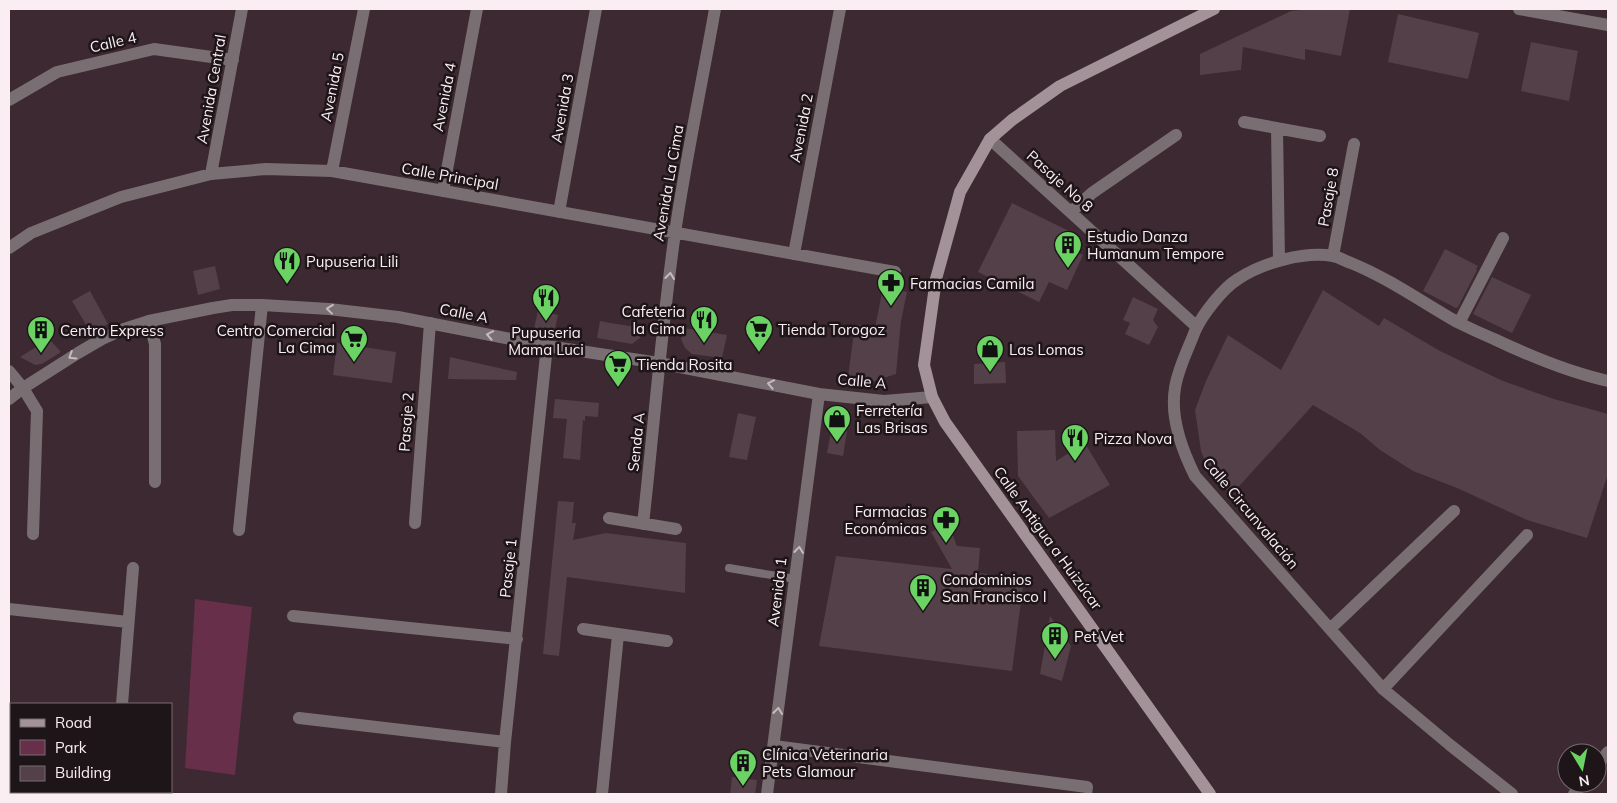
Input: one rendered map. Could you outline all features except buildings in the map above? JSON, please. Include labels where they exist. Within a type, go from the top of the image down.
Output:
[{"type":"main road","name":"Calle Antigua a Huizúcar","points":[[1210,794],[945,422],[932,397],[924,365],[936,279],[960,192],[990,139],[1012,120],[1060,86],[1214,9]]},
{"type":"street","name":"Avenida Central","points":[[212,174],[242,9]]},
{"type":"street","name":"Avenida 5","points":[[332,171],[364,9]]},
{"type":"street","name":"Avenida 4","points":[[442,191],[477,9]]},
{"type":"street","name":"Avenida 3","points":[[559,212],[596,9]]},
{"type":"street","name":"Avenida La Cima","points":[[659,363],[675,233],[715,9]]},
{"type":"street","name":"Avenida 2","points":[[794,254],[840,9]]},
{"type":"street","points":[[1519,9],[1608,25]]},
{"type":"street","name":"Calle 4","points":[[9,100],[57,72],[154,50],[232,60]]},
{"type":"street","points":[[1244,122],[1320,136]]},
{"type":"street","points":[[1277,128],[1279,261]]},
{"type":"street","points":[[1071,212],[1092,193],[1176,135]]},
{"type":"street","name":"Pasaje No 8","points":[[990,139],[1197,327]]},
{"type":"street","name":"Pasaje 8","points":[[1333,256],[1354,144]]},
{"type":"street","name":"Calle Principal","points":[[9,248],[31,233],[121,197],[212,174],[266,169],[332,171],[895,272]]},
{"type":"street","points":[[1459,323],[1503,238]]},
{"type":"street","name":"Calle Circunvalación","points":[[1512,794],[1384,689],[1195,476],[1187,460],[1178,432],[1174,396],[1179,372],[1197,327],[1214,302],[1237,279],[1279,261],[1308,256],[1333,256],[1368,270],[1459,323],[1531,356],[1578,374],[1608,381]]},
{"type":"street","points":[[239,530],[262,305]]},
{"type":"street","name":"Calle A","points":[[9,399],[23,388],[102,339],[149,320],[223,307],[262,305],[329,309],[430,323],[547,346],[659,363],[819,394],[884,401],[932,397]]},
{"type":"street","points":[[149,320],[155,344],[155,482]]},
{"type":"street","name":"Pasaje 2","points":[[415,523],[430,323]]},
{"type":"street","name":"Pasaje 1","points":[[502,794],[505,742],[547,346]]},
{"type":"street","name":"Senda A","points":[[643,524],[658,389],[659,363]]},
{"type":"street","points":[[9,370],[37,411],[33,534]]},
{"type":"street","name":"Avenida 1","points":[[767,794],[819,394]]},
{"type":"street","points":[[1330,629],[1454,511]]},
{"type":"street","points":[[609,518],[676,529]]},
{"type":"street","points":[[1384,689],[1527,535]]},
{"type":"street","points":[[122,703],[133,568]]},
{"type":"street","points":[[9,609],[128,622]]},
{"type":"street","points":[[293,616],[517,639]]},
{"type":"street","points":[[583,629],[667,641]]},
{"type":"street","points":[[602,794],[618,635]]},
{"type":"street","points":[[298,718],[505,742]]},
{"type":"street","points":[[774,746],[1087,787],[1086,794]]},
{"type":"lane","points":[[729,568],[795,579]]},
{"type":"green space","points":[[195,599],[252,607],[235,775],[185,768]]},
{"type":"place","name":"Estudio Danza Humanum Tempore","points":[[1068,269]]},
{"type":"place","name":"Pupuseria Lili","points":[[287,285]]},
{"type":"place","name":"Farmacias Camila","points":[[891,307]]},
{"type":"place","name":"Pupuseria Mama Luci","points":[[546,322]]},
{"type":"place","name":"Cafeteria la Cima","points":[[704,344]]},
{"type":"place","name":"Tienda Torogoz","points":[[759,353]]},
{"type":"place","name":"Centro Express","points":[[41,354]]},
{"type":"place","name":"Centro Comercial La Cima","points":[[354,363]]},
{"type":"place","name":"Las Lomas","points":[[990,373]]},
{"type":"place","name":"Tienda Rosita","points":[[618,388]]},
{"type":"place","name":"Ferretería Las Brisas","points":[[837,443]]},
{"type":"place","name":"Pizza Nova","points":[[1075,462]]},
{"type":"place","name":"Farmacias Económicas","points":[[946,544]]},
{"type":"place","name":"Condominios San Francisco I","points":[[923,612]]},
{"type":"place","name":"Pet Vet","points":[[1055,660]]},
{"type":"place","name":"Clínica Veterinaria Pets Glamour","points":[[743,787]]}]
